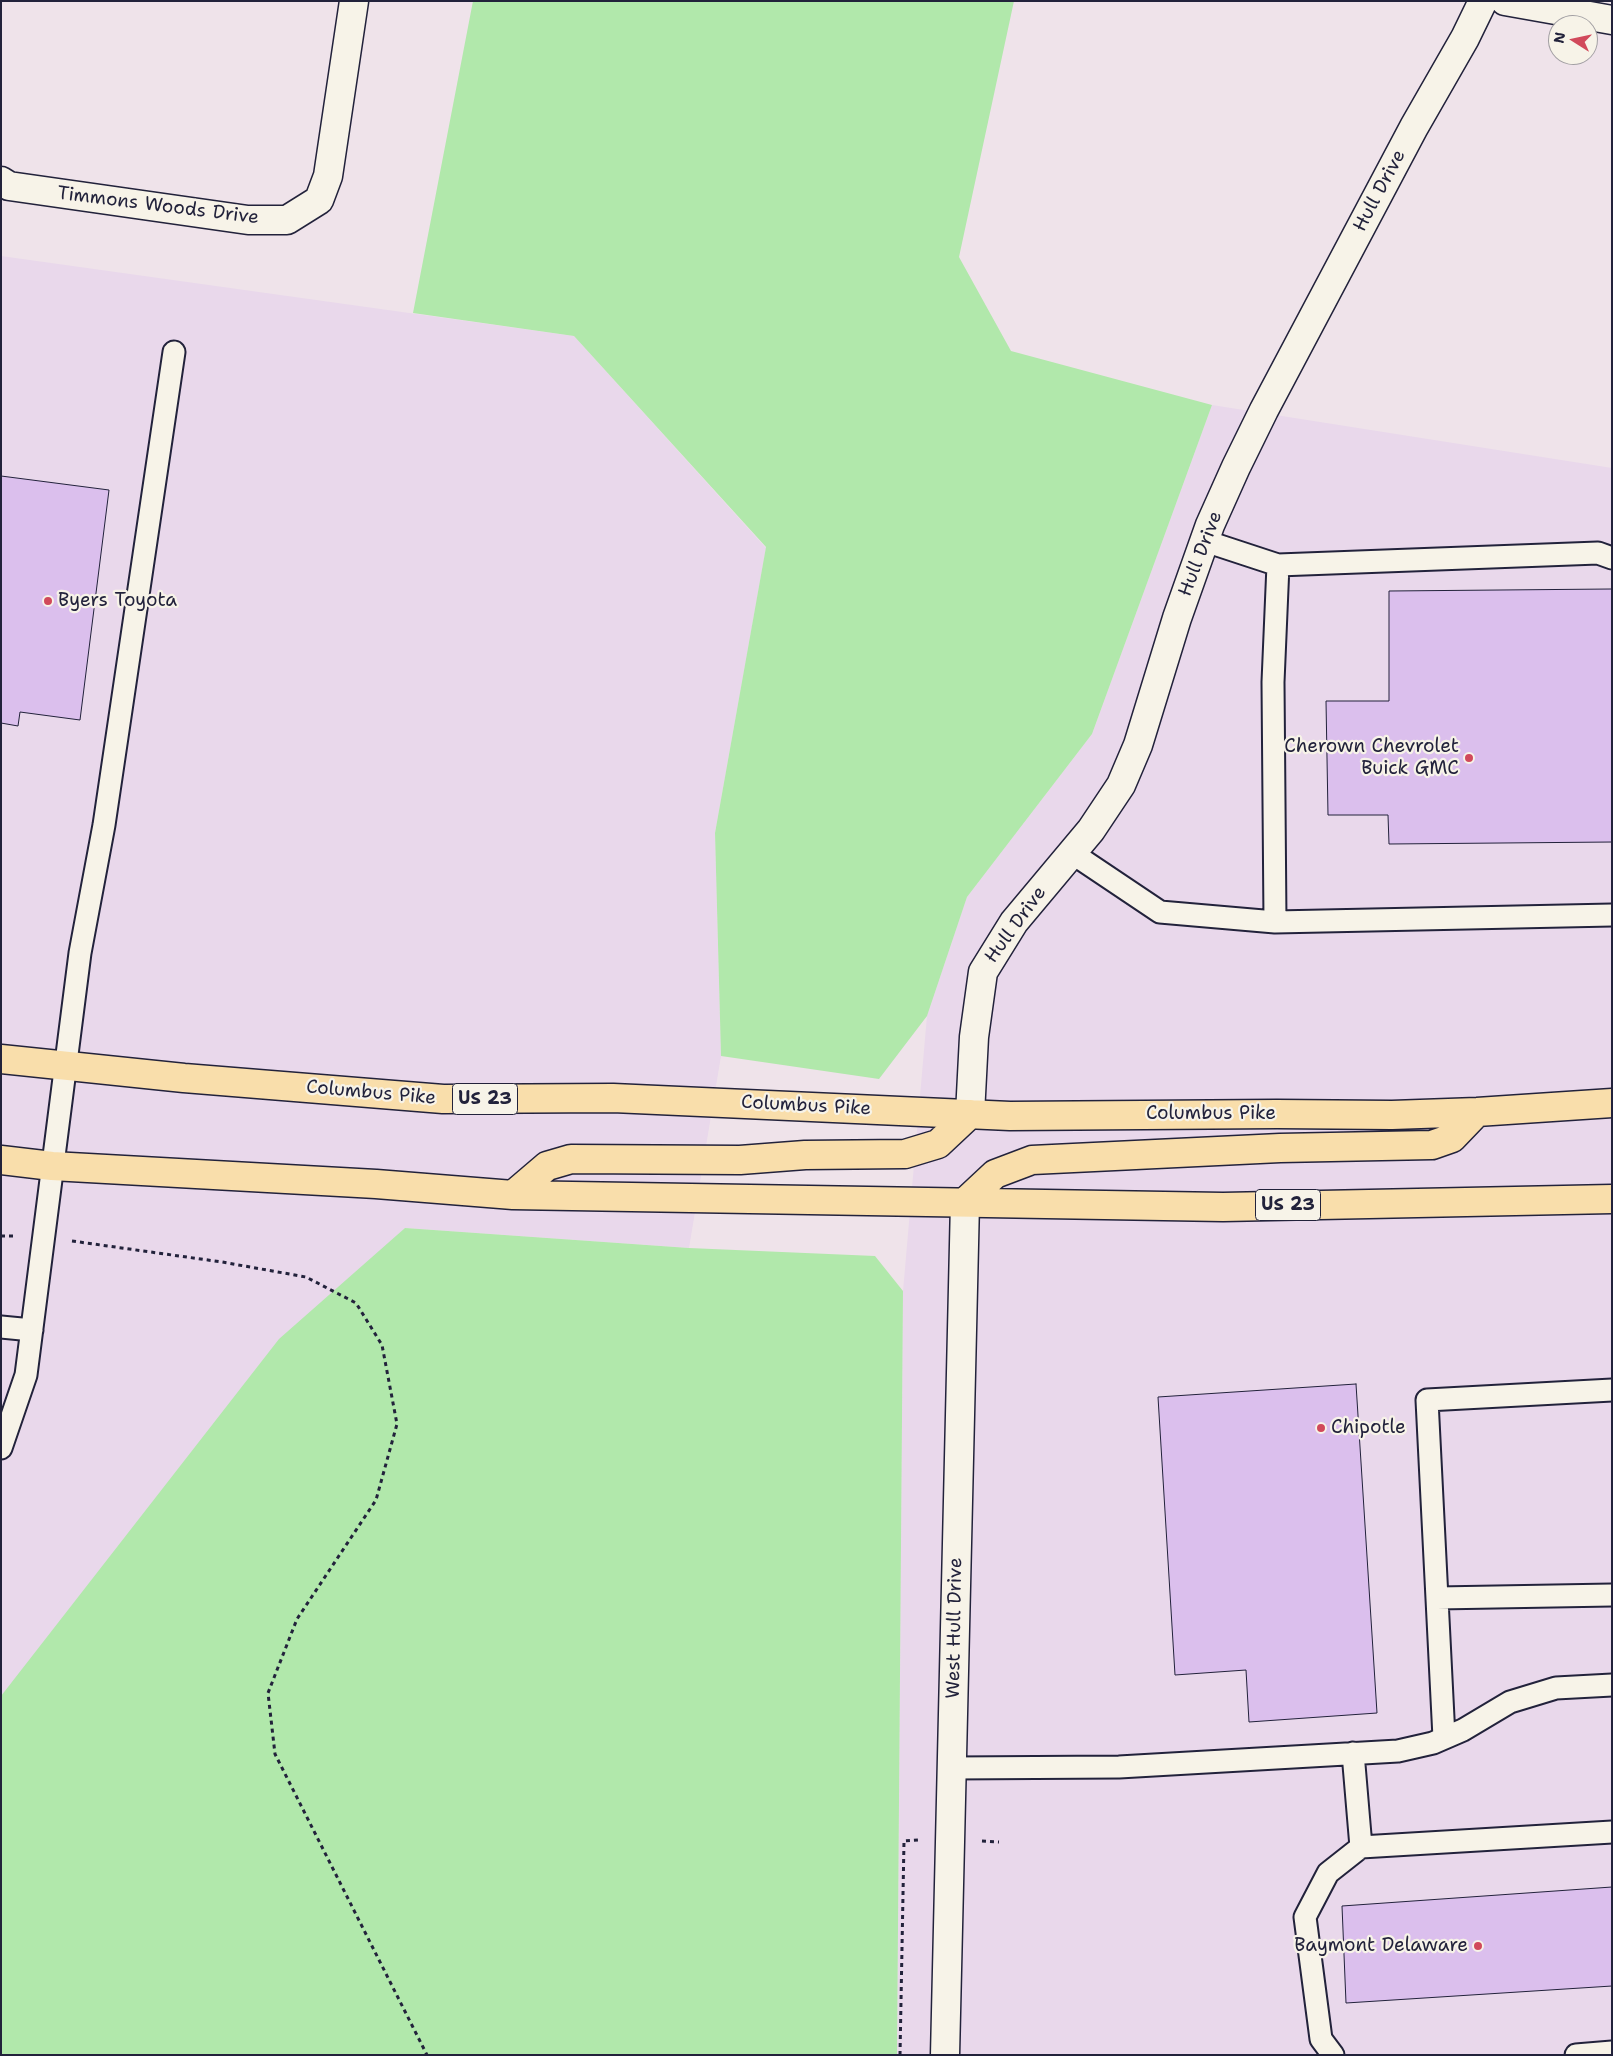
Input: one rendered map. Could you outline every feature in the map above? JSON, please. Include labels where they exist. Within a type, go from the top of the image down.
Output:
[{"type":"highway","name":"Columbus Pike","points":[[1,1059],[443,1099],[613,1098],[1010,1116],[1392,1115],[1477,1112],[1612,1102]]},
{"type":"highway","points":[[965,1202],[995,1174],[1032,1160],[1116,1158],[1280,1148],[1432,1145],[1452,1138],[1477,1112]]},
{"type":"highway","points":[[513,1195],[547,1166],[571,1159],[740,1160],[805,1155],[905,1154],[938,1144],[970,1114]]},
{"type":"highway","name":"US 23","points":[[1,1160],[52,1166],[376,1184],[513,1195],[1223,1207],[1612,1199]]},
{"type":"street","name":"Timmons Woods Drive","points":[[1,181],[9,186],[248,220],[287,220],[320,200],[328,176],[354,1]]},
{"type":"street","name":"Hull Drive","points":[[970,1114],[974,1037],[982,972],[1014,922],[1091,830],[1125,777],[1138,745],[1176,618],[1204,541],[1236,467],[1264,410],[1414,127],[1465,38],[1483,1]]},
{"type":"street","points":[[1505,1],[1612,20]]},
{"type":"street","name":"West Hull Drive","points":[[945,2055],[965,1202]]},
{"type":"lane","points":[[1,1448],[26,1375],[64,1066],[80,953],[106,815],[174,352]]},
{"type":"lane","points":[[1204,541],[1278,565],[1598,553],[1612,558]]},
{"type":"lane","points":[[1275,922],[1274,682],[1278,565]]},
{"type":"lane","points":[[1072,853],[1160,912],[1275,922],[1612,915]]},
{"type":"lane","points":[[1,1327],[32,1330]]},
{"type":"lane","points":[[1444,1738],[1427,1400],[1612,1390]]},
{"type":"lane","points":[[1437,1598],[1612,1594]]},
{"type":"lane","points":[[952,1768],[1119,1767],[1398,1751],[1444,1738],[1463,1730],[1510,1702],[1556,1688],[1612,1685]]},
{"type":"lane","points":[[1353,1753],[1362,1847]]},
{"type":"lane","points":[[1333,2055],[1321,2039],[1305,1917],[1328,1873],[1362,1847],[1612,1832]]},
{"type":"lane","points":[[1576,2055],[1612,2052]]},
{"type":"path","points":[[1,1236],[43,1237],[222,1262],[306,1277],[356,1303],[382,1345],[397,1424],[376,1500],[297,1619],[268,1693],[275,1754],[427,2055]]},
{"type":"path","points":[[900,2055],[904,1841],[921,1840]]},
{"type":"path","points":[[982,1841],[998,1842]]},
{"type":"shaded area","points":[[1,256],[574,336],[766,548],[715,833],[721,1056],[689,1248],[405,1228],[1,1696]]},
{"type":"shaded area","points":[[1212,405],[1612,468],[1612,2055],[897,2055],[903,1291],[927,1016],[967,897],[1092,734]]},
{"type":"green space","points":[[473,1],[1014,1],[959,257],[1011,351],[1212,405],[1092,734],[967,897],[927,1016],[879,1079],[721,1056],[715,833],[766,547],[574,336],[413,313]]},
{"type":"green space","points":[[405,1228],[689,1248],[875,1256],[903,1291],[897,2055],[1,2055],[1,1696],[279,1339]]},
{"type":"building","name":"Byers Toyota","points":[[1,476],[109,490],[80,720],[20,712],[18,726],[1,723]]},
{"type":"building","name":"Cherown Chevrolet Buick GMC","points":[[1612,589],[1612,842],[1389,844],[1388,815],[1328,815],[1326,701],[1389,701],[1389,591]]},
{"type":"building","points":[[1356,1384],[1377,1713],[1249,1722],[1246,1670],[1175,1675],[1158,1397]]},
{"type":"building","name":"Baymont Delaware","points":[[1612,1887],[1612,1986],[1346,2003],[1342,1906]]},
{"type":"place","name":"Byers Toyota","points":[[48,601]]},
{"type":"place","name":"Cherown Chevrolet Buick GMC","points":[[1469,758]]},
{"type":"place","name":"Chipotle","points":[[1321,1428]]},
{"type":"place","name":"Baymont Delaware","points":[[1478,1946]]}]
